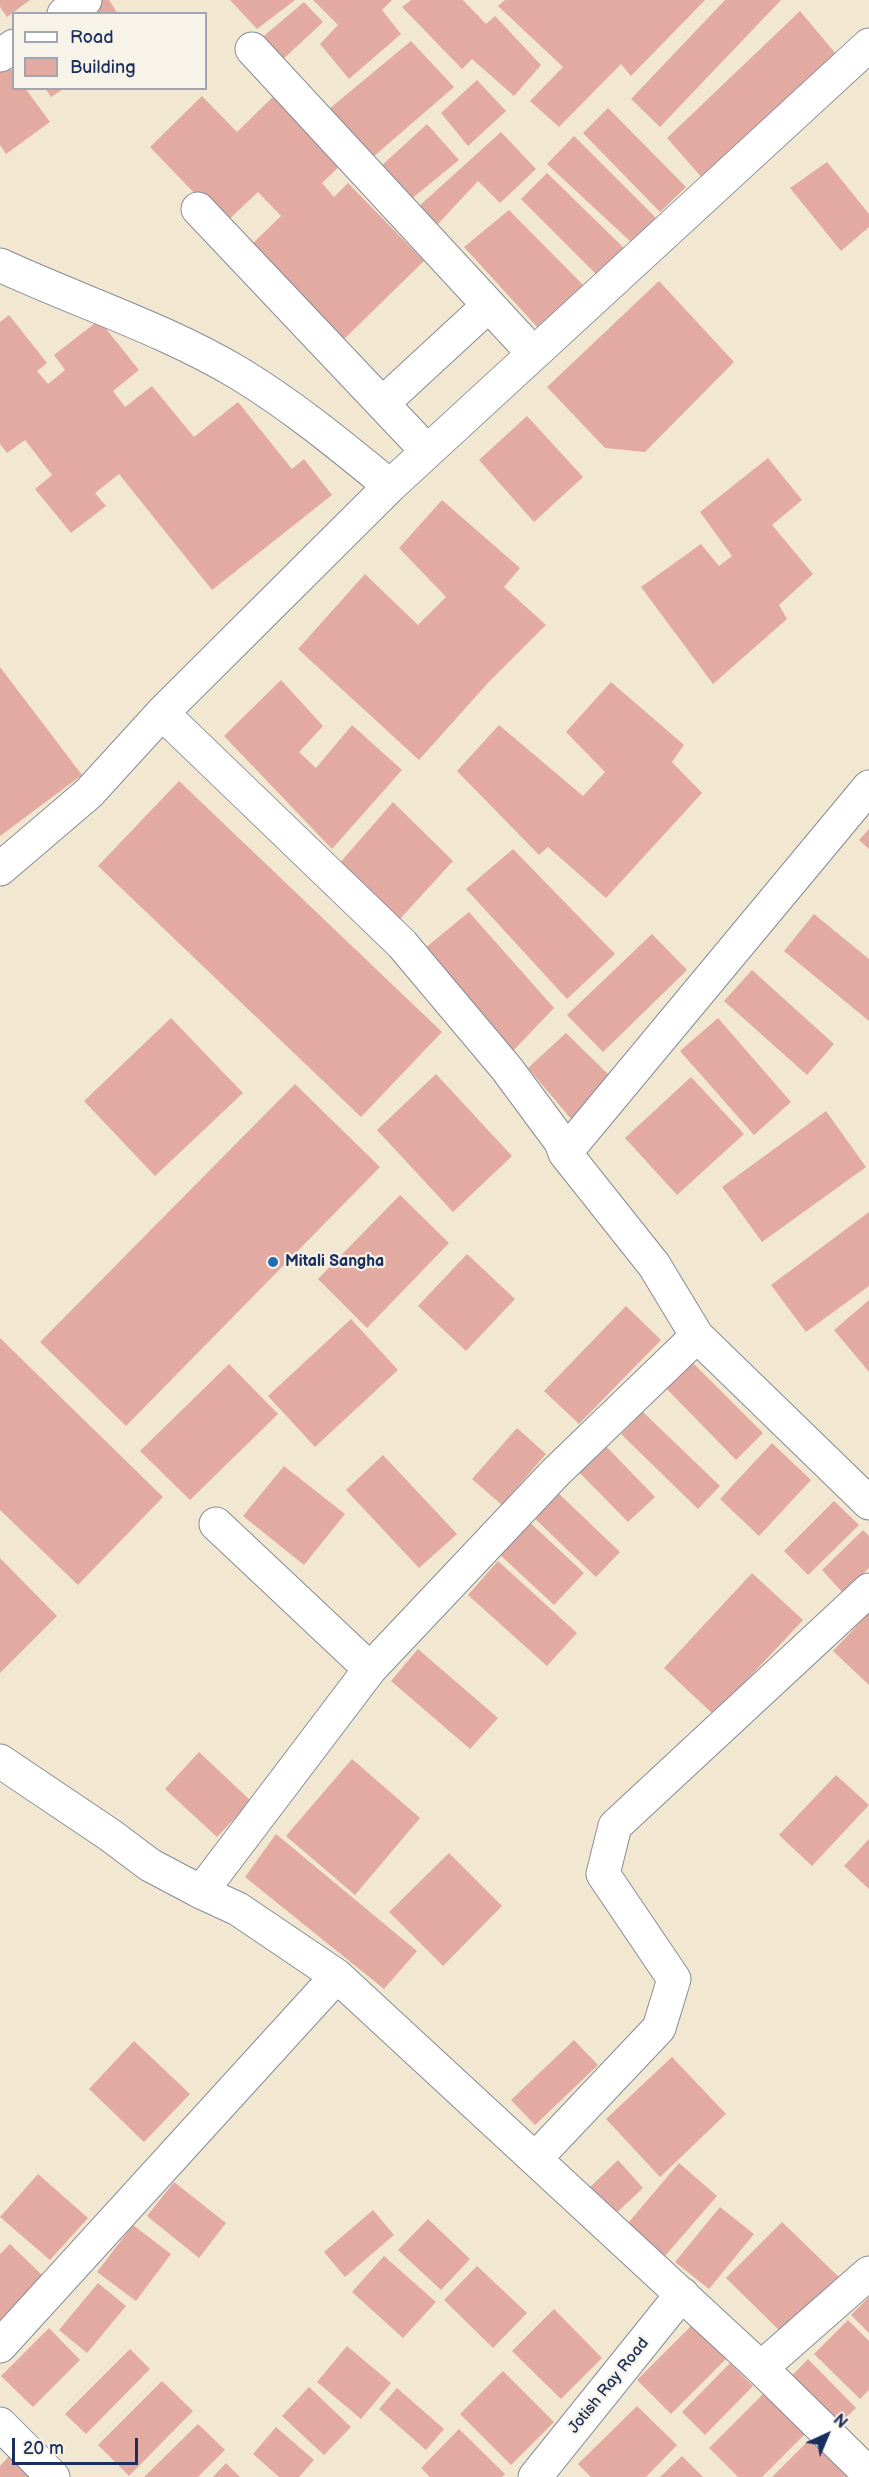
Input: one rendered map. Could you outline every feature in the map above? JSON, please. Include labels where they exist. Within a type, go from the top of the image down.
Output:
[{"type":"street","points":[[67,12],[85,0]]},
{"type":"street","points":[[0,869],[88,793],[162,713],[390,486],[869,45]]},
{"type":"street","points":[[252,49],[533,353]]},
{"type":"street","points":[[198,209],[427,451]]},
{"type":"street","points":[[0,265],[42,285],[149,327],[239,374],[314,423],[390,486]]},
{"type":"street","points":[[382,403],[488,306]]},
{"type":"street","points":[[162,713],[402,944],[507,1069],[561,1142],[565,1152],[654,1265],[697,1336],[869,1503]]},
{"type":"street","points":[[565,1152],[869,787]]},
{"type":"street","points":[[201,1892],[370,1669],[548,1481],[697,1336]]},
{"type":"street","points":[[216,1524],[370,1669]]},
{"type":"street","points":[[535,2159],[659,2028],[674,1979],[603,1874],[615,1826],[869,1590]]},
{"type":"street","points":[[0,1761],[110,1834],[150,1865],[238,1909],[337,1976],[682,2294],[869,2474]]},
{"type":"street","points":[[0,2346],[337,1976]]},
{"type":"street","points":[[761,2368],[869,2273]]},
{"type":"street","name":"Jotish Ray Road","points":[[538,2476],[682,2294]]},
{"type":"street","points":[[0,2424],[53,2477]]},
{"type":"building","points":[[0,0],[30,0],[7,17],[0,7]]},
{"type":"building","points":[[89,0],[109,0],[117,12],[71,12]]},
{"type":"building","points":[[230,0],[295,0],[257,29]]},
{"type":"building","points":[[313,0],[392,0],[382,10],[401,34],[349,79],[320,44],[338,25]]},
{"type":"building","points":[[411,0],[463,0],[486,24],[495,16],[541,65],[514,96],[472,59],[462,69],[402,7]]},
{"type":"building","points":[[505,0],[705,0],[631,76],[621,64],[559,127],[530,101],[563,67],[498,6]]},
{"type":"building","points":[[725,0],[781,0],[660,127],[631,99]]},
{"type":"building","points":[[304,2],[323,22],[280,62],[259,40]]},
{"type":"building","points":[[800,11],[836,54],[704,180],[667,138]]},
{"type":"building","points":[[411,41],[454,87],[373,157],[329,109]]},
{"type":"building","points":[[5,62],[12,71],[12,90],[26,90],[50,122],[6,154],[0,145],[0,65]]},
{"type":"building","points":[[477,80],[506,111],[468,146],[441,113]]},
{"type":"building","points":[[46,90],[62,90],[51,97]]},
{"type":"building","points":[[278,92],[344,162],[322,183],[334,197],[348,183],[424,261],[339,344],[247,249],[281,216],[258,192],[224,224],[150,147],[202,96],[237,132]]},
{"type":"building","points":[[608,108],[686,187],[660,212],[583,133]]},
{"type":"building","points":[[427,124],[459,160],[410,200],[380,167]]},
{"type":"building","points":[[501,132],[536,169],[500,203],[478,181],[437,225],[418,207]]},
{"type":"building","points":[[574,136],[656,218],[632,243],[547,164]]},
{"type":"building","points":[[827,162],[869,214],[869,227],[841,251],[790,188]]},
{"type":"building","points":[[547,173],[625,249],[598,276],[521,199]]},
{"type":"building","points":[[509,210],[585,287],[539,329],[464,247]]},
{"type":"building","points":[[659,281],[734,362],[645,452],[605,448],[547,387]]},
{"type":"building","points":[[9,315],[47,363],[37,371],[48,384],[65,370],[54,355],[99,320],[139,370],[113,391],[125,407],[152,386],[194,437],[238,402],[292,469],[304,459],[332,495],[212,590],[119,474],[95,493],[106,506],[71,533],[35,489],[52,475],[25,440],[7,453],[0,444],[0,322]]},
{"type":"building","points":[[527,416],[583,477],[534,522],[479,460]]},
{"type":"building","points":[[768,458],[802,500],[772,525],[813,574],[779,605],[787,619],[713,684],[641,587],[701,544],[719,566],[732,556],[700,512]]},
{"type":"building","points":[[442,500],[520,568],[504,587],[546,625],[487,684],[419,760],[298,649],[365,574],[418,625],[446,597],[399,548]]},
{"type":"building","points":[[0,667],[82,775],[0,836]]},
{"type":"building","points":[[281,680],[323,726],[299,752],[316,768],[352,725],[402,770],[332,849],[224,736]]},
{"type":"building","points":[[611,682],[684,745],[672,762],[702,793],[606,898],[548,847],[539,855],[457,771],[499,725],[583,796],[605,772],[566,732]]},
{"type":"building","points":[[179,781],[442,1032],[361,1117],[98,866]]},
{"type":"building","points":[[393,802],[453,861],[399,920],[338,865]]},
{"type":"building","points":[[869,829],[869,849],[859,840]]},
{"type":"building","points":[[513,849],[615,954],[567,999],[466,889]]},
{"type":"building","points":[[469,912],[554,1008],[510,1054],[424,949]]},
{"type":"building","points":[[814,914],[869,959],[869,1021],[784,951]]},
{"type":"building","points":[[652,934],[687,970],[603,1052],[567,1015]]},
{"type":"building","points":[[752,970],[834,1044],[807,1075],[724,1001]]},
{"type":"building","points":[[171,1018],[243,1093],[155,1176],[84,1101]]},
{"type":"building","points":[[718,1018],[791,1102],[754,1135],[680,1051]]},
{"type":"building","points":[[566,1033],[611,1077],[572,1120],[528,1068]]},
{"type":"building","points":[[436,1074],[512,1156],[453,1212],[377,1130]]},
{"type":"building","points":[[691,1077],[744,1134],[677,1195],[625,1138]]},
{"type":"building","points":[[295,1084],[380,1167],[126,1426],[40,1342]]},
{"type":"building","points":[[826,1111],[866,1167],[762,1242],[722,1187]]},
{"type":"building","points":[[400,1195],[449,1243],[367,1328],[318,1279]]},
{"type":"building","points":[[869,1212],[869,1286],[806,1332],[771,1285]]},
{"type":"building","points":[[467,1254],[515,1299],[466,1351],[418,1306]]},
{"type":"building","points":[[869,1300],[869,1372],[834,1330]]},
{"type":"building","points":[[626,1306],[661,1340],[579,1424],[544,1391]]},
{"type":"building","points":[[351,1319],[398,1370],[315,1447],[268,1396]]},
{"type":"building","points":[[0,1338],[163,1497],[78,1585],[0,1510]]},
{"type":"building","points":[[687,1357],[763,1433],[736,1460],[661,1383]]},
{"type":"building","points":[[229,1364],[278,1414],[190,1500],[140,1451]]},
{"type":"building","points":[[643,1412],[720,1486],[698,1509],[621,1434]]},
{"type":"building","points":[[517,1428],[546,1454],[502,1505],[472,1479]]},
{"type":"building","points":[[600,1440],[655,1497],[628,1522],[573,1466]]},
{"type":"building","points":[[772,1443],[811,1480],[759,1536],[720,1499]]},
{"type":"building","points":[[383,1455],[457,1534],[419,1568],[346,1490]]},
{"type":"building","points":[[284,1466],[345,1514],[304,1565],[243,1516]]},
{"type":"building","points":[[554,1489],[620,1552],[596,1577],[530,1514]]},
{"type":"building","points":[[834,1501],[859,1525],[808,1575],[784,1551]]},
{"type":"building","points":[[525,1518],[584,1573],[554,1605],[495,1550]]},
{"type":"building","points":[[863,1530],[869,1536],[869,1568],[843,1593],[822,1570]]},
{"type":"building","points":[[0,1558],[57,1616],[0,1673]]},
{"type":"building","points":[[498,1561],[577,1633],[547,1666],[468,1595]]},
{"type":"building","points":[[752,1573],[803,1620],[714,1715],[664,1668]]},
{"type":"building","points":[[869,1613],[869,1685],[833,1651]]},
{"type":"building","points":[[418,1649],[498,1718],[470,1749],[391,1681]]},
{"type":"building","points":[[199,1752],[251,1801],[217,1837],[165,1789]]},
{"type":"building","points":[[352,1759],[420,1818],[355,1895],[286,1836]]},
{"type":"building","points":[[836,1775],[869,1805],[812,1866],[779,1835]]},
{"type":"building","points":[[276,1834],[417,1951],[384,1989],[245,1877]]},
{"type":"building","points":[[869,1839],[869,1889],[844,1866]]},
{"type":"building","points":[[449,1853],[502,1906],[443,1966],[389,1912]]},
{"type":"building","points":[[574,2040],[598,2065],[535,2125],[511,2100]]},
{"type":"building","points":[[134,2041],[190,2094],[144,2142],[89,2089]]},
{"type":"building","points":[[672,2057],[726,2114],[660,2177],[606,2119]]},
{"type":"building","points":[[618,2160],[643,2188],[610,2219],[585,2192]]},
{"type":"building","points":[[679,2163],[717,2196],[665,2256],[628,2223]]},
{"type":"building","points":[[38,2174],[88,2218],[50,2260],[0,2217]]},
{"type":"building","points":[[174,2182],[226,2223],[199,2258],[147,2216]]},
{"type":"building","points":[[720,2207],[754,2234],[709,2289],[675,2262]]},
{"type":"building","points":[[373,2210],[394,2235],[345,2277],[324,2252]]},
{"type":"building","points":[[428,2219],[470,2259],[441,2290],[398,2250]]},
{"type":"building","points":[[782,2222],[842,2280],[786,2337],[726,2278]]},
{"type":"building","points":[[133,2225],[171,2254],[136,2301],[97,2272]]},
{"type":"building","points":[[10,2244],[44,2277],[0,2321],[0,2254]]},
{"type":"building","points":[[384,2256],[436,2302],[403,2338],[352,2292]]},
{"type":"building","points":[[477,2266],[527,2313],[493,2348],[444,2300]]},
{"type":"building","points":[[98,2283],[126,2306],[87,2353],[59,2330]]},
{"type":"building","points":[[869,2297],[869,2333],[851,2315]]},
{"type":"building","points":[[554,2309],[602,2358],[561,2399],[512,2351]]},
{"type":"building","points":[[848,2320],[869,2341],[869,2390],[860,2399],[814,2354]]},
{"type":"building","points":[[694,2323],[728,2357],[671,2414],[637,2380]]},
{"type":"building","points":[[49,2328],[80,2360],[33,2407],[1,2376]]},
{"type":"building","points":[[347,2346],[391,2383],[361,2419],[317,2382]]},
{"type":"building","points":[[130,2349],[150,2369],[86,2434],[65,2414]]},
{"type":"building","points":[[808,2359],[856,2408],[832,2431],[784,2384]]},
{"type":"building","points":[[730,2363],[753,2386],[705,2435],[682,2412]]},
{"type":"building","points":[[503,2371],[554,2422],[511,2465],[460,2414]]},
{"type":"building","points":[[162,2381],[193,2411],[129,2476],[98,2445]]},
{"type":"building","points":[[309,2387],[351,2427],[324,2455],[282,2416]]},
{"type":"building","points":[[397,2388],[444,2429],[426,2450],[379,2409]]},
{"type":"building","points":[[766,2391],[807,2432],[762,2477],[738,2477],[709,2448]]},
{"type":"building","points":[[637,2406],[677,2445],[646,2477],[591,2477],[578,2464]]},
{"type":"building","points":[[198,2424],[225,2450],[198,2477],[144,2477]]},
{"type":"building","points":[[276,2427],[314,2460],[299,2477],[279,2477],[253,2454]]},
{"type":"building","points":[[459,2429],[505,2474],[502,2477],[430,2477],[421,2468]]},
{"type":"building","points":[[812,2437],[849,2477],[772,2477]]},
{"type":"building","points":[[11,2454],[34,2477],[0,2477],[0,2466]]},
{"type":"building","points":[[682,2456],[703,2477],[660,2477]]},
{"type":"building","points":[[226,2463],[240,2477],[213,2477]]},
{"type":"place","name":"Mitali Sangha","points":[[273,1262]]}]
